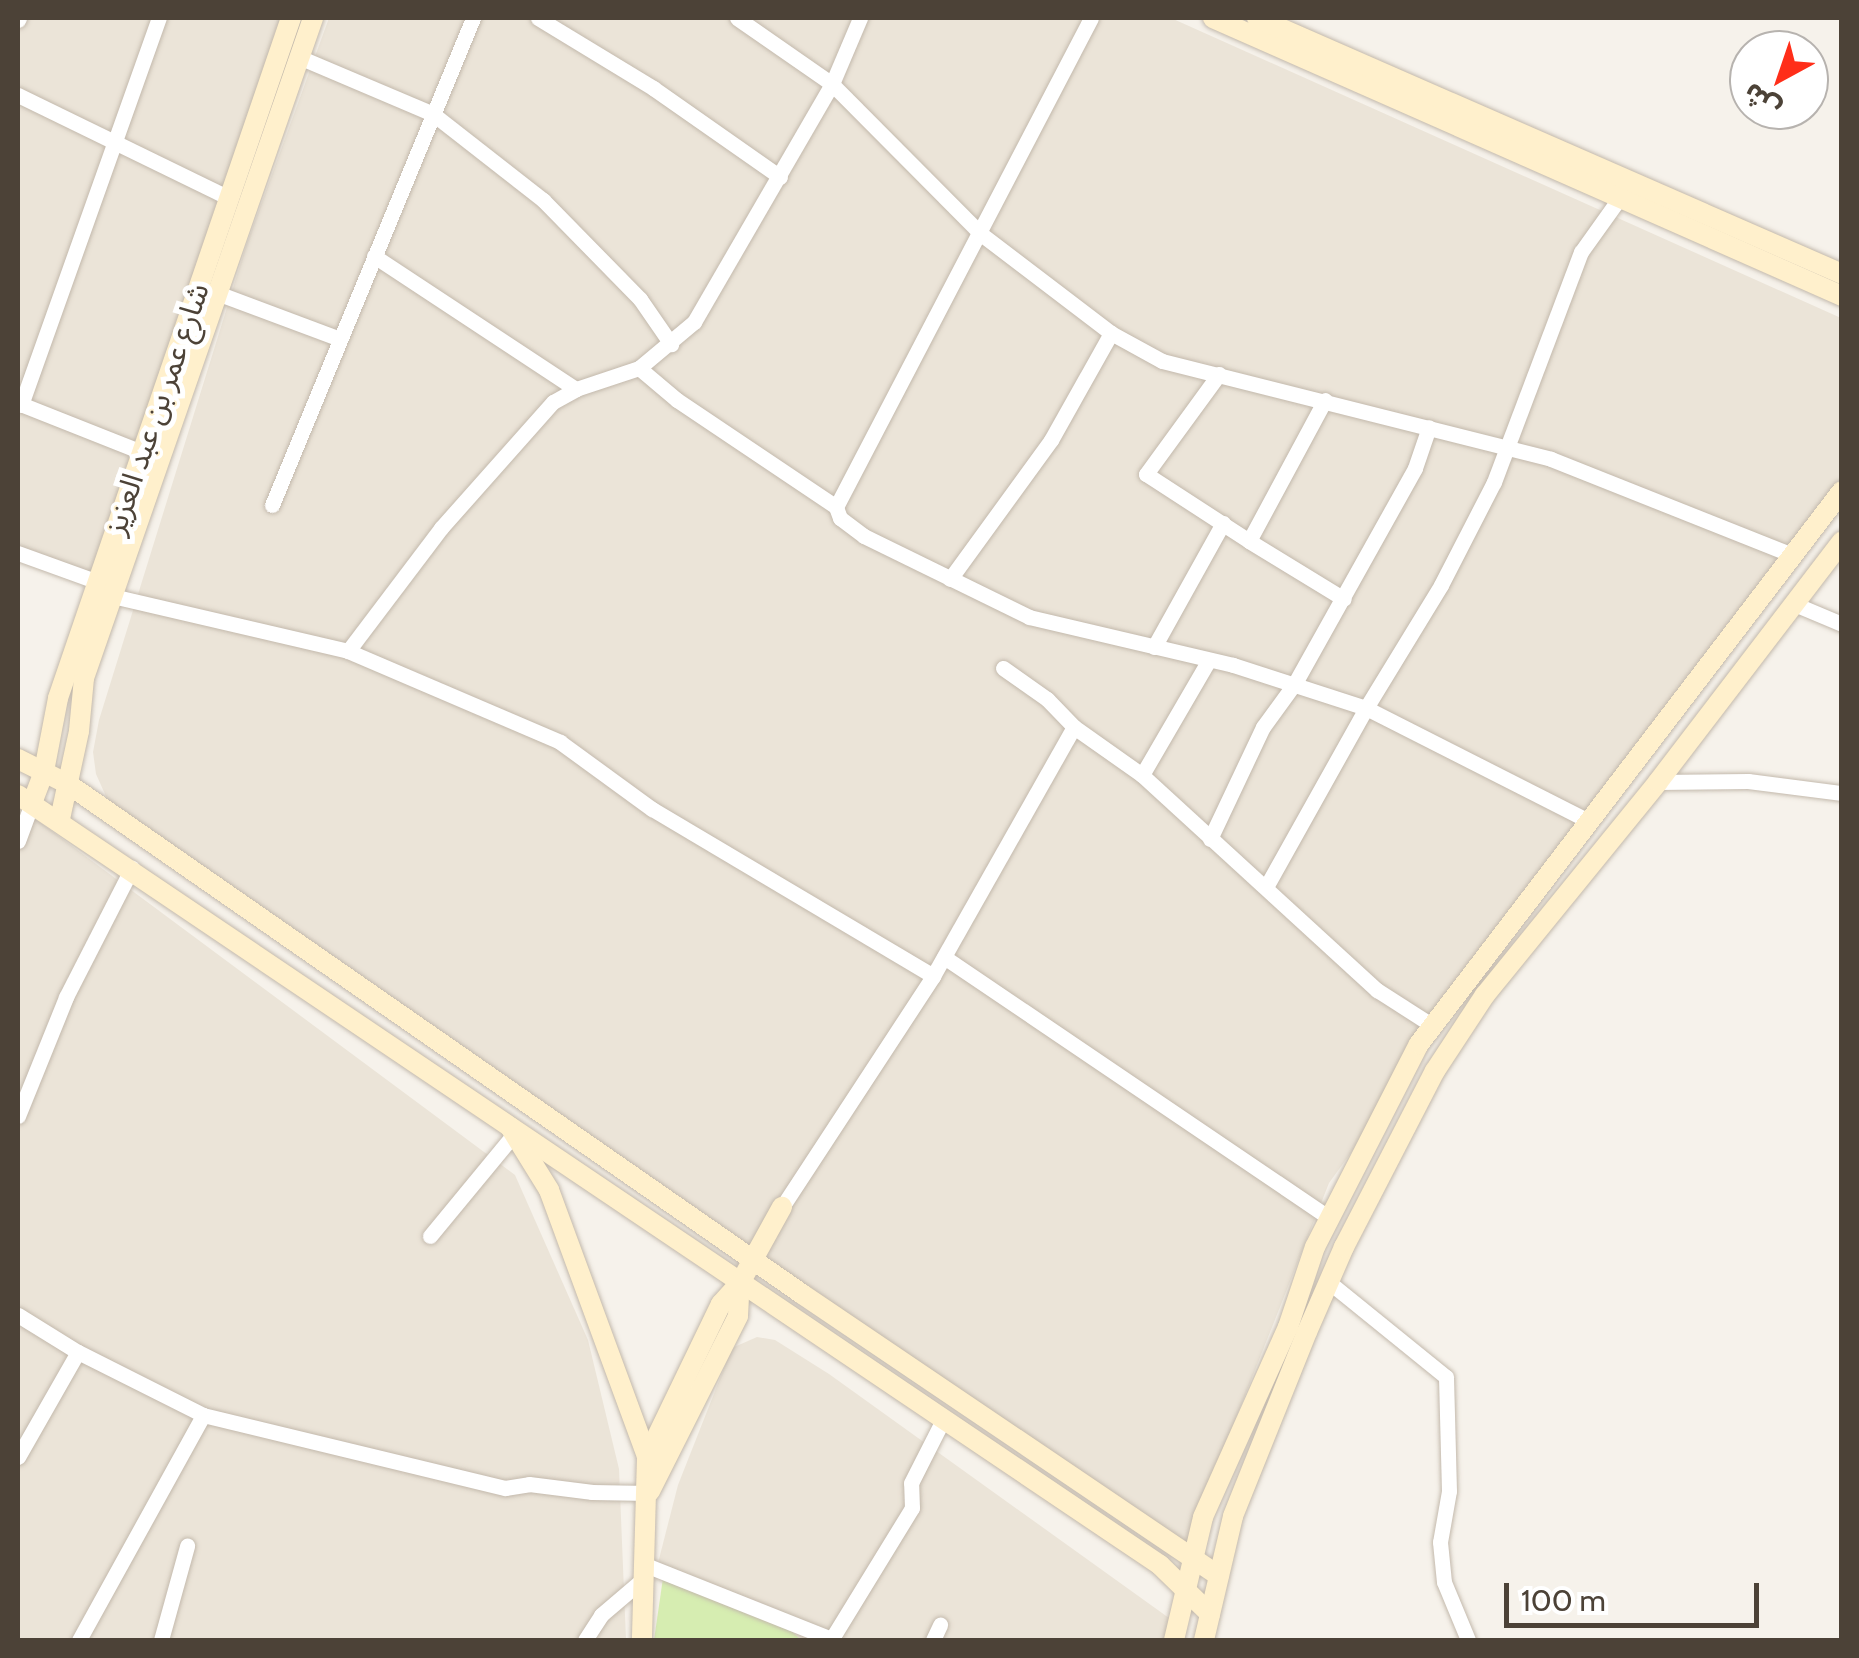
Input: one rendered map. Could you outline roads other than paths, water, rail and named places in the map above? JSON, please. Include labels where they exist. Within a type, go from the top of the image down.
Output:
[{"type":"main road","name":"شارع عمر بن عبد العزيز","points":[[25,799],[44,770],[58,698],[105,589],[142,452],[291,18]]},
{"type":"main road","points":[[60,819],[84,678],[105,589],[216,293],[312,18]]},
{"type":"main road","points":[[1214,18],[1842,296]]},
{"type":"main road","points":[[1257,18],[1842,274]]},
{"type":"main road","points":[[1174,1640],[1203,1517],[1288,1327],[1330,1218],[1433,1026],[1842,491]]},
{"type":"main road","points":[[1204,1640],[1233,1516],[1330,1283],[1435,1070],[1475,1010],[1840,546]]},
{"type":"main road","points":[[18,759],[68,784],[754,1260],[1219,1576]]},
{"type":"main road","points":[[25,799],[60,819],[740,1284],[1160,1565],[1210,1614]]},
{"type":"main road","points":[[510,1127],[549,1190],[647,1457],[642,1640]]},
{"type":"main road","points":[[647,1457],[721,1304],[740,1284],[782,1207]]},
{"type":"main road","points":[[649,1493],[738,1316],[740,1284]]},
{"type":"street","points":[[142,452],[19,404],[117,144],[159,18]]},
{"type":"street","points":[[272,505],[473,18]]},
{"type":"street","points":[[538,18],[653,88],[780,177]]},
{"type":"street","points":[[737,18],[832,84],[981,234],[1111,333],[1162,361],[1551,459],[1792,555]]},
{"type":"street","points":[[348,651],[441,528],[553,402],[576,389],[639,368],[694,322],[832,84],[860,18]]},
{"type":"street","points":[[836,507],[1091,18]]},
{"type":"street","points":[[299,57],[433,114],[543,200],[640,299],[671,344]]},
{"type":"street","points":[[18,96],[229,198]]},
{"type":"street","points":[[1266,887],[1366,708],[1441,585],[1494,482],[1581,252],[1621,196]]},
{"type":"street","points":[[374,256],[576,389]]},
{"type":"street","points":[[216,293],[340,339]]},
{"type":"street","points":[[950,578],[1051,440],[1111,333]]},
{"type":"street","points":[[639,368],[677,400],[836,507],[840,518],[864,536],[1029,617],[1295,683],[1366,708],[1587,820]]},
{"type":"street","points":[[1219,374],[1146,474],[1344,600]]},
{"type":"street","points":[[1249,541],[1325,400]]},
{"type":"street","points":[[1210,839],[1263,727],[1295,683],[1344,600],[1415,468],[1428,427]]},
{"type":"street","points":[[1154,648],[1222,523]]},
{"type":"street","points":[[18,553],[105,589],[348,651],[560,742],[652,809],[933,976]]},
{"type":"street","points":[[1792,603],[1842,624]]},
{"type":"street","points":[[1142,775],[1209,660]]},
{"type":"street","points":[[1003,668],[1047,699],[1074,727],[1142,775],[1377,990],[1433,1026]]},
{"type":"street","points":[[782,1207],[933,976],[1074,727]]},
{"type":"street","points":[[1658,782],[1748,781],[1842,793]]},
{"type":"street","points":[[18,841],[25,799]]},
{"type":"street","points":[[18,1116],[66,997],[132,868]]},
{"type":"street","points":[[944,957],[1330,1218]]},
{"type":"street","points":[[430,1236],[510,1127]]},
{"type":"street","points":[[1330,1283],[1446,1377],[1449,1491],[1440,1542],[1444,1582],[1468,1640]]},
{"type":"street","points":[[18,1315],[78,1352],[203,1415],[505,1488],[529,1484],[592,1492],[649,1493]]},
{"type":"street","points":[[18,1458],[78,1352]]},
{"type":"street","points":[[79,1640],[203,1415]]},
{"type":"street","points":[[585,1640],[601,1615],[642,1572],[830,1640],[912,1508],[911,1483],[943,1420]]},
{"type":"street","points":[[161,1640],[187,1546]]}]
